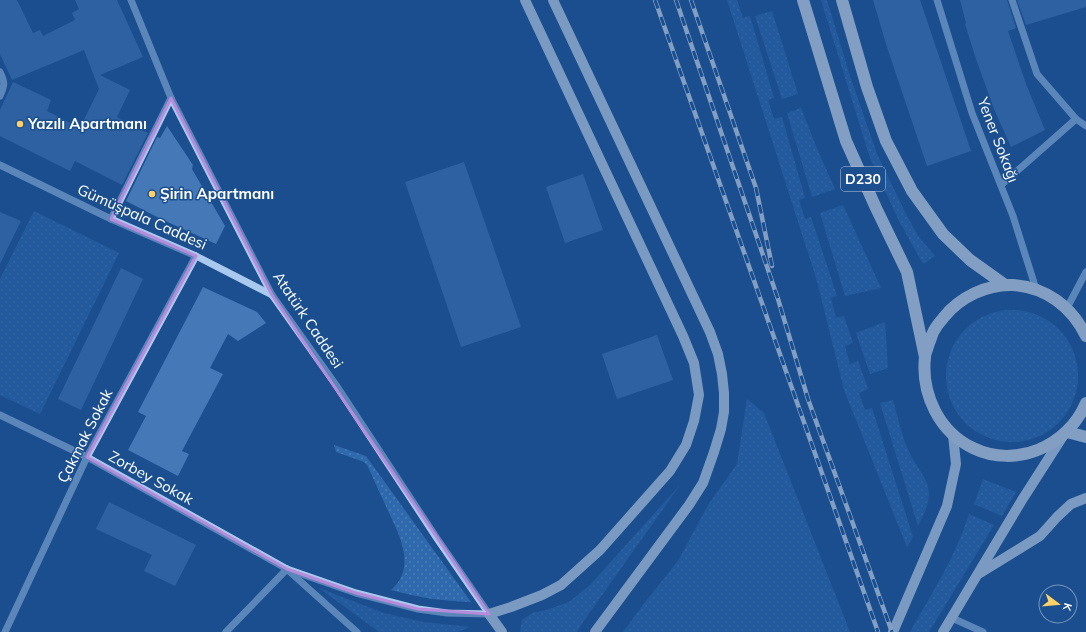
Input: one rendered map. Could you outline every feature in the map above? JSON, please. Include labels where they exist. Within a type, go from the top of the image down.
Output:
[{"type":"highway","name":"D230","points":[[804,0],[846,141],[907,272],[925,357]]},
{"type":"highway","name":"D230","points":[[842,0],[867,87],[886,141],[912,191],[943,234],[970,260],[1005,285]]},
{"type":"highway","points":[[1086,336],[1080,325],[1067,308],[1053,297],[1036,289],[1005,285],[977,291],[952,306],[934,329],[925,357],[925,386],[934,412],[953,435],[973,448],[996,455],[1020,455],[1043,448],[1065,434],[1081,415],[1086,403]]},
{"type":"highway","points":[[1065,434],[1086,437]]},
{"type":"main road","points":[[502,632],[489,614],[511,608],[536,598],[561,585],[600,550],[670,471],[686,445],[694,421],[699,395],[694,363],[683,336],[525,0]]},
{"type":"main road","points":[[553,0],[710,332],[718,354],[724,393],[724,412],[721,429],[703,483],[689,505],[595,632]]},
{"type":"main road","points":[[943,632],[1022,500],[1065,434]]},
{"type":"main road","points":[[894,632],[947,506],[956,464],[953,435]]},
{"type":"main road","points":[[978,574],[1040,536],[1071,504],[1086,498]]},
{"type":"street","name":"Atatürk Caddesi","points":[[131,0],[171,98],[272,295],[336,386],[489,614]]},
{"type":"street","name":"Yener Sokağı","points":[[937,0],[972,113],[1013,216],[1036,289]]},
{"type":"street","points":[[1012,0],[1037,74],[1076,119],[1086,126]]},
{"type":"street","points":[[0,72],[4,79],[5,86],[0,96]]},
{"type":"street","points":[[111,219],[171,98]]},
{"type":"street","points":[[1001,186],[1076,119]]},
{"type":"street","name":"Gümüşpala Caddesi","points":[[0,165],[111,219],[196,256],[272,295]]},
{"type":"street","name":"Çakmak Sokak","points":[[5,632],[87,457],[196,256]]},
{"type":"street","points":[[1067,308],[1086,272]]},
{"type":"street","name":"Zorbey Sokak","points":[[0,414],[87,457],[287,569]]},
{"type":"street","points":[[287,569],[356,593],[418,609],[447,613],[489,614]]},
{"type":"street","points":[[226,632],[287,569]]},
{"type":"street","points":[[287,569],[357,632]]},
{"type":"street","points":[[952,618],[983,632]]},
{"type":"highlighted area","points":[[171,98],[272,295],[489,614],[418,609],[356,593],[287,569],[87,457],[196,256],[111,219]]},
{"type":"shaded area","points":[[727,0],[737,0],[743,18],[750,16],[774,98],[768,100],[774,119],[782,117],[805,198],[799,200],[805,219],[811,217],[837,296],[831,298],[836,318],[844,316],[853,343],[845,346],[850,364],[858,361],[868,389],[859,393],[865,410],[872,408],[913,537],[907,547],[844,390],[817,281]]},
{"type":"shaded area","points":[[821,0],[827,0],[850,76],[877,154],[918,236],[935,256],[923,264],[899,221],[870,158]]},
{"type":"shaded area","points":[[772,11],[798,94],[782,99],[755,16]]},
{"type":"shaded area","points":[[801,108],[835,189],[812,197],[787,113]]},
{"type":"shaded area","points":[[843,205],[881,288],[845,296],[820,213]]},
{"type":"shaded area","points":[[34,211],[119,253],[40,414],[0,395],[0,279]]},
{"type":"shaded area","points":[[1018,310],[1037,315],[1049,321],[1059,329],[1067,339],[1073,351],[1077,363],[1077,389],[1073,401],[1067,413],[1059,423],[1049,431],[1037,437],[1025,441],[1006,442],[987,437],[975,431],[965,423],[957,413],[951,401],[947,389],[946,370],[951,351],[957,339],[965,329],[975,321],[987,315],[999,311]]},
{"type":"shaded area","points":[[885,322],[888,368],[870,374],[856,333]]},
{"type":"shaded area","points":[[747,399],[764,413],[850,632],[623,632],[678,561],[708,505],[737,464]]},
{"type":"shaded area","points":[[893,400],[907,448],[925,478],[929,493],[927,506],[918,526],[880,403]]},
{"type":"shaded area","points":[[334,445],[366,456],[471,602],[431,599],[391,590],[399,580],[404,569],[404,558],[399,535],[367,465],[364,462],[336,452]]},
{"type":"shaded area","points":[[983,479],[1016,492],[1002,516],[974,504]]},
{"type":"shaded area","points":[[680,485],[577,632],[520,632],[522,620],[532,613],[569,602],[590,585]]},
{"type":"shaded area","points":[[969,514],[994,525],[929,632],[910,632],[950,560],[964,530]]},
{"type":"shaded area","points":[[319,588],[384,613],[423,622],[470,627],[458,632],[379,632]]},
{"type":"building","points":[[0,0],[17,0],[33,33],[40,30],[43,36],[75,20],[72,13],[79,9],[75,0],[117,0],[143,57],[100,75],[130,90],[117,117],[148,133],[122,185],[75,161],[70,171],[0,136],[0,110],[13,82],[51,100],[47,111],[80,128],[99,89],[84,50],[12,80],[0,54]]},
{"type":"building","points":[[873,0],[920,0],[971,151],[927,166],[887,47]]},
{"type":"building","points":[[960,0],[1007,0],[1016,28],[1008,31],[1026,84],[1045,130],[1011,147],[994,109],[976,59],[965,24]]},
{"type":"building","points":[[1017,0],[1086,0],[1086,7],[1026,25]]},
{"type":"building","points":[[167,126],[193,165],[192,169],[225,226],[216,244],[126,201],[157,137],[160,138]]},
{"type":"building","points":[[464,162],[521,327],[461,347],[405,182]]},
{"type":"building","points":[[583,174],[603,230],[565,243],[546,187]]},
{"type":"building","points":[[0,212],[21,221],[0,264]]},
{"type":"building","points":[[121,268],[143,279],[81,410],[58,399]]},
{"type":"building","points":[[203,287],[257,312],[266,323],[238,341],[228,334],[210,368],[223,374],[182,451],[189,454],[178,476],[128,450],[146,416],[138,412]]},
{"type":"building","points":[[657,335],[673,380],[617,399],[602,354]]},
{"type":"building","points":[[109,502],[196,545],[175,586],[144,571],[152,555],[96,529]]},
{"type":"railway","points":[[655,0],[878,632]]},
{"type":"railway","points":[[676,0],[778,299],[808,399],[892,632]]},
{"type":"railway","points":[[691,0],[756,188],[772,266]]},
{"type":"place","name":"Yazılı Apartmanı","points":[[20,124]]},
{"type":"place","name":"Şirin Apartmanı","points":[[152,194]]}]
